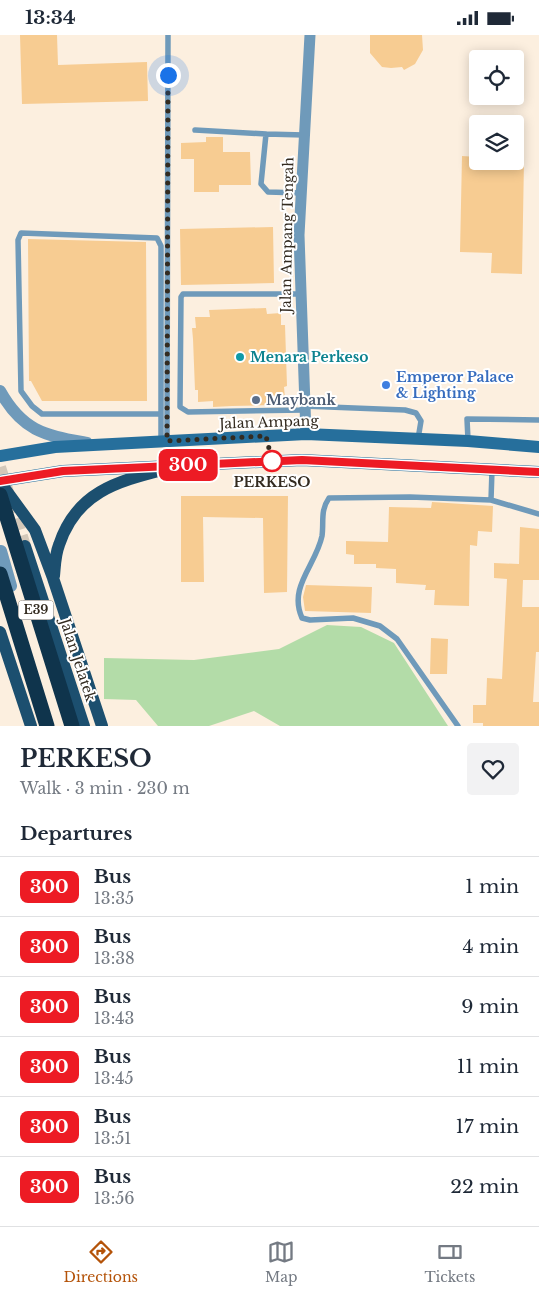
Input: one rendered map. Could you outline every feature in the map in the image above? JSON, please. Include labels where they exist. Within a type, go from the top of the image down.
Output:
[{"type":"highway","name":"E39","points":[[0,495],[72,726]]},
{"type":"highway","name":"E39","points":[[0,574],[46,723]]},
{"type":"main road","name":"Jalan Ampang","points":[[0,456],[55,447],[306,435],[468,441],[539,447]]},
{"type":"main road","points":[[102,726],[53,578],[35,531],[0,482],[63,471],[302,460],[539,471]]},
{"type":"main road","points":[[53,578],[58,546],[80,505],[95,493],[128,479],[177,466]]},
{"type":"main road","points":[[0,521],[17,521],[35,531]]},
{"type":"main road","name":"Jalan Jelatek","points":[[25,546],[84,726]]},
{"type":"main road","points":[[0,632],[31,726]]},
{"type":"street","name":"Jalan Ampang Tengah","points":[[306,435],[300,294],[301,193],[310,35]]},
{"type":"street","points":[[0,391],[8,405],[30,427],[49,435],[95,445]]},
{"type":"street","points":[[1,551],[46,723]]},
{"type":"lane","points":[[164,441],[168,35]]},
{"type":"lane","points":[[195,130],[304,135]]},
{"type":"lane","points":[[266,133],[261,184],[263,189],[268,192],[301,193]]},
{"type":"lane","points":[[159,414],[42,414],[32,406],[21,391],[18,240],[21,233],[157,238],[161,246],[159,414],[164,441]]},
{"type":"lane","points":[[300,294],[183,294],[181,297],[180,407],[188,412],[304,408],[405,410],[416,413],[421,421],[418,439]]},
{"type":"lane","points":[[468,441],[468,419],[539,420]]},
{"type":"lane","points":[[491,500],[492,468]]},
{"type":"lane","points":[[458,726],[397,639],[380,626],[353,619],[310,620],[302,618],[298,609],[299,587],[322,537],[324,506],[329,498],[410,497],[491,500],[539,514]]},
{"type":"green space","points":[[327,625],[361,627],[394,643],[448,726],[280,726],[254,711],[209,726],[158,726],[136,700],[104,699],[104,658],[194,660],[279,649]]},
{"type":"building","points":[[20,35],[57,35],[58,65],[147,62],[148,101],[22,104]]},
{"type":"building","points":[[370,35],[422,35],[423,50],[415,64],[404,70],[402,67],[382,67],[370,53]]},
{"type":"building","points":[[206,137],[223,137],[223,152],[250,152],[251,185],[219,185],[219,192],[194,192],[194,159],[181,159],[181,143],[206,142]]},
{"type":"building","points":[[462,156],[469,156],[469,170],[524,170],[522,274],[491,273],[492,253],[460,252]]},
{"type":"building","points":[[273,227],[274,283],[181,285],[180,229]]},
{"type":"building","points":[[28,239],[146,242],[147,401],[42,401],[31,381],[29,381]]},
{"type":"building","name":"Menara Perkeso","points":[[266,308],[267,314],[281,313],[281,325],[285,325],[287,386],[284,387],[285,398],[270,399],[271,405],[213,407],[213,401],[198,402],[198,390],[195,390],[192,328],[196,328],[195,317],[210,317],[209,310]]},
{"type":"building","points":[[181,496],[288,496],[287,592],[264,593],[263,518],[203,517],[204,582],[181,582]]},
{"type":"building","points":[[432,502],[493,506],[492,532],[478,531],[477,546],[470,545],[469,606],[434,605],[435,590],[425,590],[426,585],[396,583],[396,569],[376,568],[376,564],[354,564],[354,555],[346,554],[346,541],[388,542],[389,507],[431,508]]},
{"type":"building","points":[[520,527],[539,529],[539,580],[523,580],[522,607],[539,607],[539,652],[536,652],[533,702],[539,702],[539,726],[483,726],[483,723],[473,723],[473,705],[486,705],[487,678],[502,679],[507,579],[494,578],[494,563],[519,564]]},
{"type":"building","points":[[306,585],[372,587],[371,613],[305,611],[303,597]]},
{"type":"building","points":[[431,638],[448,639],[447,674],[430,674]]},
{"type":"tunnel","points":[[0,467],[25,546]]},
{"type":"bus line","name":"300","points":[[0,481],[63,471],[302,460],[492,468],[539,472]]},
{"type":"place","name":"Menara Perkeso","points":[[240,357]]},
{"type":"place","name":"Emperor Palace & Lighting","points":[[386,385]]},
{"type":"place","name":"Maybank","points":[[256,400]]},
{"type":"place","name":"PERKESO","points":[[272,461]]},
{"type":"route","points":[[168,75],[167,441],[266,436],[272,461]]}]
